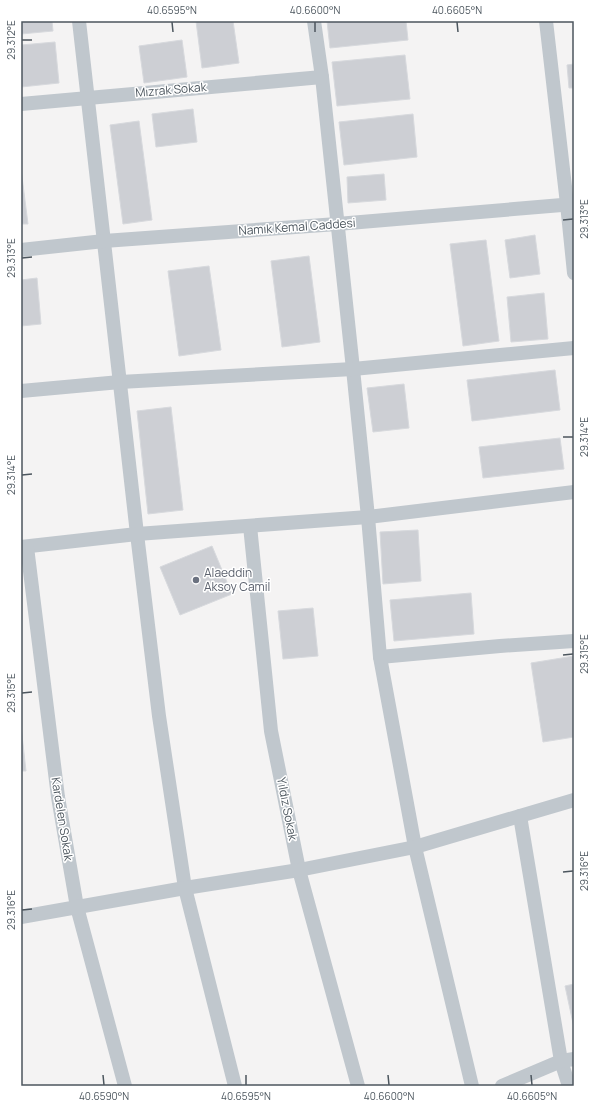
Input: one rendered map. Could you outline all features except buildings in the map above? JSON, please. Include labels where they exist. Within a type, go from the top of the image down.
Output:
[{"type":"street","points":[[79,21],[159,716],[185,888],[235,1086]]},
{"type":"street","points":[[314,21],[322,77],[353,369],[380,657],[415,847],[472,1086]]},
{"type":"street","points":[[546,21],[571,204],[574,273]]},
{"type":"street","name":"Mızrak Sokak","points":[[21,104],[322,77]]},
{"type":"street","name":"Namık Kemal Caddesi","points":[[21,250],[104,241],[337,224],[571,204]]},
{"type":"street","points":[[21,391],[120,382],[353,369],[574,348]]},
{"type":"street","points":[[24,547],[137,534],[368,518],[574,492]]},
{"type":"street","name":"Yıldız Sokak","points":[[250,526],[272,731],[299,870],[358,1086]]},
{"type":"street","name":"Kardelen Sokak","points":[[24,547],[58,797],[77,907],[125,1086]]},
{"type":"street","points":[[380,657],[574,641]]},
{"type":"street","points":[[21,916],[299,870],[415,847],[574,800]]},
{"type":"street","points":[[520,816],[568,1060],[570,1086]]},
{"type":"street","points":[[502,1086],[568,1060]]},
{"type":"place","name":"Alaeddin Aksoy Camiİ","points":[[196,580]]}]
